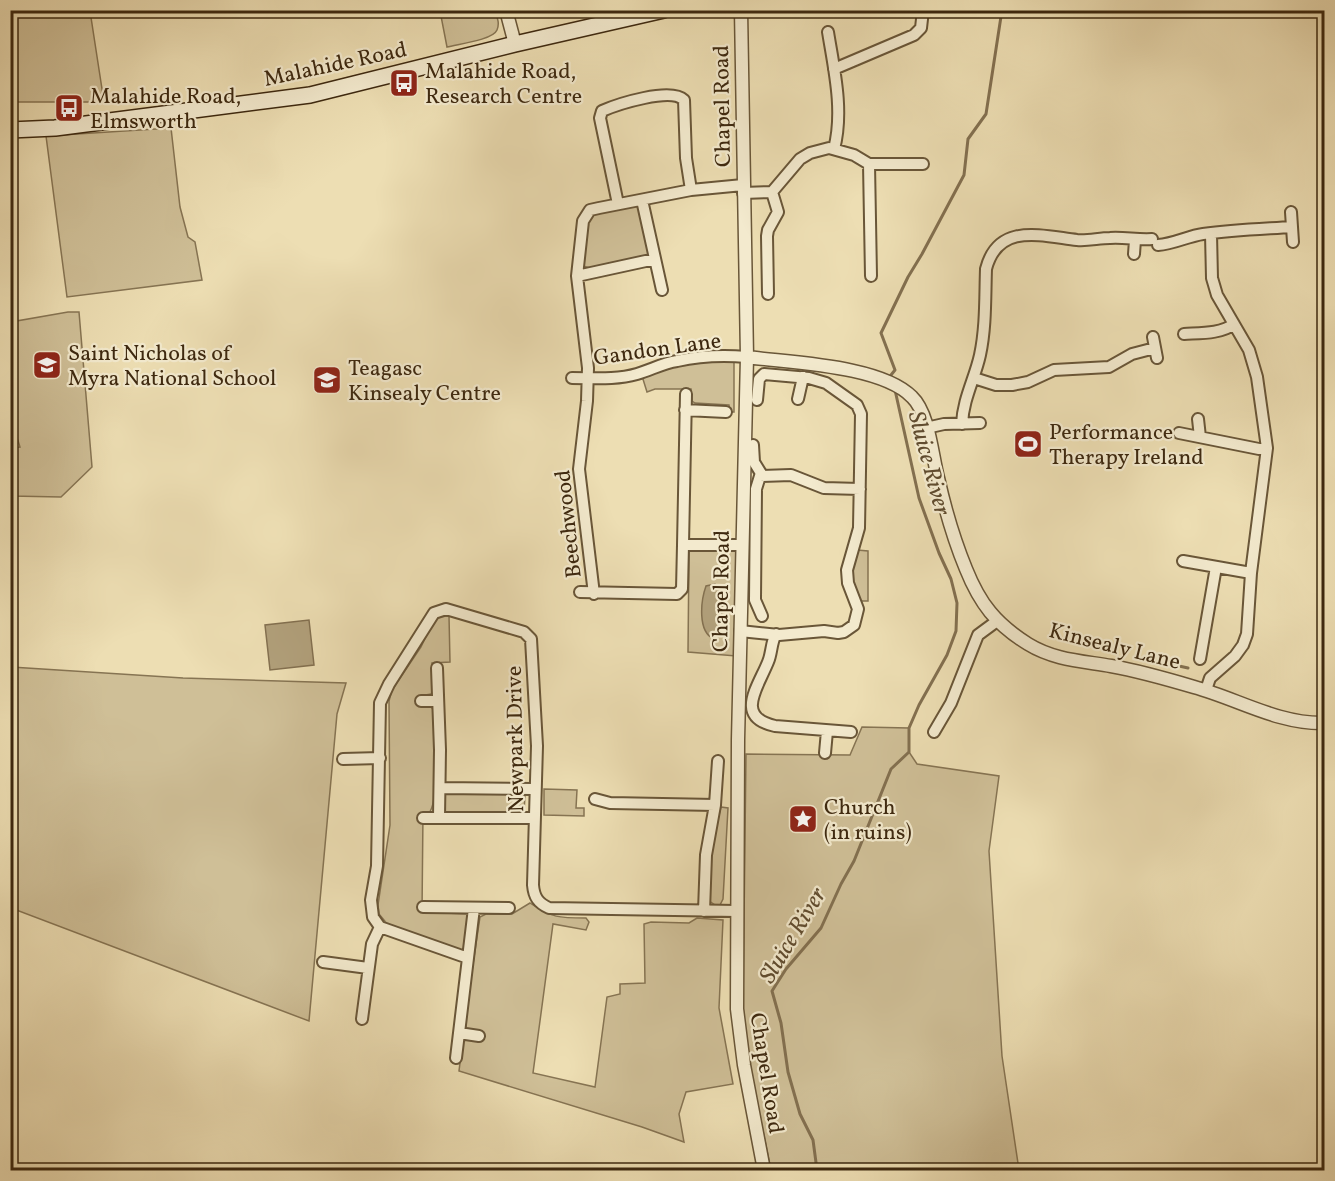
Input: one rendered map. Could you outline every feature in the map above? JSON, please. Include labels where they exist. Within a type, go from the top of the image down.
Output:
[{"type":"main road","name":"Malahide Road","points":[[10,130],[55,128],[310,95],[664,10]]},
{"type":"street","points":[[506,10],[515,44]]},
{"type":"street","name":"Chapel Road","points":[[741,10],[747,357],[740,631],[737,1009],[744,1065],[764,1170]]},
{"type":"street","points":[[834,69],[914,35],[921,28],[923,10]]},
{"type":"street","points":[[828,32],[839,121],[834,149]]},
{"type":"street","points":[[690,190],[686,158],[684,100],[679,96],[668,94],[602,111],[600,118],[618,204],[690,190],[743,189],[772,192]]},
{"type":"street","points":[[772,192],[800,159],[819,150],[834,149],[855,155],[869,164],[923,164]]},
{"type":"street","points":[[869,164],[871,276]]},
{"type":"street","points":[[768,294],[767,236],[778,213],[772,192]]},
{"type":"street","points":[[642,200],[662,290]]},
{"type":"street","name":"Beechwood","points":[[594,594],[579,469],[587,401],[588,368],[577,276],[580,239],[585,216],[590,210],[618,204]]},
{"type":"street","points":[[1291,213],[1293,242]]},
{"type":"street","points":[[962,424],[964,405],[974,378],[983,338],[988,260],[996,249],[1008,240],[1034,234],[1079,240],[1112,237],[1170,244],[1201,234],[1292,227]]},
{"type":"street","points":[[1206,690],[1210,678],[1227,665],[1243,645],[1247,634],[1249,587],[1266,461],[1257,377],[1249,350],[1217,295],[1212,278],[1212,234]]},
{"type":"street","points":[[1134,254],[1135,240]]},
{"type":"street","points":[[577,276],[655,259]]},
{"type":"street","points":[[1184,334],[1228,329],[1234,324]]},
{"type":"street","points":[[974,378],[996,385],[1012,385],[1028,382],[1054,370],[1109,367],[1132,354],[1155,347]]},
{"type":"street","name":"Gandon Lane","points":[[572,378],[602,379],[638,374],[677,361],[697,358],[747,357]]},
{"type":"street","name":"Kinsealy Lane","points":[[747,357],[873,375],[913,397],[926,428],[957,545],[984,606],[1012,634],[1031,646],[1059,658],[1138,672],[1206,690],[1290,721],[1324,723]]},
{"type":"street","points":[[740,631],[776,634],[844,632],[854,626],[858,609],[848,583],[847,570],[850,555],[859,535],[861,414],[859,407],[826,383],[803,377],[764,374],[759,379],[757,400]]},
{"type":"street","points":[[798,399],[803,377]]},
{"type":"street","name":"Beechwood","points":[[580,592],[594,594],[680,593],[682,589],[686,394]]},
{"type":"street","points":[[685,410],[726,412]]},
{"type":"street","points":[[1198,419],[1200,437]]},
{"type":"street","points":[[926,428],[980,423]]},
{"type":"street","points":[[1179,433],[1259,448],[1266,447]]},
{"type":"street","points":[[753,445],[754,462],[762,475]]},
{"type":"street","points":[[762,475],[791,475],[832,489],[860,489]]},
{"type":"street","points":[[762,475],[756,489],[755,600],[762,616]]},
{"type":"street","points":[[683,545],[742,545]]},
{"type":"street","points":[[1183,561],[1251,573]]},
{"type":"street","points":[[1200,659],[1216,567]]},
{"type":"street","name":"Newpark Drive","points":[[380,927],[373,917],[371,900],[377,866],[380,703],[389,684],[434,613],[446,609],[524,632],[531,639],[537,746],[533,885],[534,894],[540,904],[549,908],[737,911]]},
{"type":"street","points":[[934,732],[951,703],[978,636],[997,621]]},
{"type":"street","points":[[776,634],[773,638],[771,654],[752,699],[751,705],[755,718],[775,726],[851,732]]},
{"type":"street","points":[[437,668],[439,817]]},
{"type":"street","points":[[421,701],[438,701]]},
{"type":"street","points":[[825,753],[827,731]]},
{"type":"street","points":[[343,759],[380,758]]},
{"type":"street","points":[[704,911],[706,855],[715,805],[718,761]]},
{"type":"street","points":[[440,788],[534,789]]},
{"type":"street","points":[[595,799],[610,803],[715,805]]},
{"type":"street","points":[[423,818],[534,818]]},
{"type":"street","points":[[423,907],[509,908]]},
{"type":"street","points":[[456,1058],[474,908]]},
{"type":"street","points":[[362,1019],[372,944],[380,927],[468,958]]},
{"type":"street","points":[[323,962],[368,968]]},
{"type":"street","points":[[459,1033],[479,1036]]},
{"type":"shaded area","points":[[10,11],[90,11],[104,102],[11,102]]},
{"type":"shaded area","points":[[406,11],[495,11],[498,27],[489,36],[447,47],[441,16],[408,17]]},
{"type":"shaded area","points":[[171,128],[180,207],[188,237],[195,242],[202,280],[67,297],[46,136]]},
{"type":"shaded area","points":[[640,205],[650,252],[644,257],[590,268],[583,266],[584,231],[591,213]]},
{"type":"shaded area","points":[[79,312],[92,467],[61,497],[11,496],[11,448],[20,447],[11,418],[11,322]]},
{"type":"shaded area","points":[[734,360],[734,412],[730,412],[729,405],[695,403],[692,401],[691,389],[655,389],[647,392],[642,376],[693,361]]},
{"type":"shaded area","points":[[692,548],[737,550],[736,656],[688,652],[689,550]]},
{"type":"shaded area","points":[[857,550],[868,551],[868,601],[859,601],[850,576]]},
{"type":"shaded area","points":[[715,584],[721,596],[722,612],[720,627],[714,639],[705,630],[702,607],[706,586]]},
{"type":"shaded area","points":[[449,616],[450,662],[432,663],[433,691],[431,694],[420,696],[434,713],[436,766],[432,806],[429,813],[423,813],[422,912],[469,914],[464,950],[388,925],[379,914],[378,905],[390,825],[389,701],[392,690],[421,647],[435,617]]},
{"type":"shaded area","points":[[309,620],[314,665],[270,670],[265,625]]},
{"type":"shaded area","points":[[11,667],[183,678],[346,683],[337,714],[309,1021],[11,908]]},
{"type":"shaded area","points":[[862,727],[909,728],[909,752],[917,764],[999,776],[989,851],[1002,1056],[1019,1170],[771,1170],[749,1063],[743,1007],[746,754],[850,755]]},
{"type":"shaded area","points":[[544,789],[577,790],[576,808],[584,808],[584,816],[544,815]]},
{"type":"shaded area","points":[[446,793],[525,794],[524,814],[446,812],[443,809]]},
{"type":"shaded area","points":[[721,807],[728,808],[723,899],[720,905],[715,905],[708,900],[711,847]]},
{"type":"shaded area","points":[[530,903],[550,914],[586,918],[589,922],[586,930],[553,924],[533,1073],[595,1087],[607,997],[620,994],[620,984],[645,983],[644,924],[651,922],[689,923],[697,918],[723,920],[719,1008],[733,1084],[686,1092],[679,1114],[684,1142],[459,1071],[463,1039],[470,1039],[469,1030],[464,1025],[480,917],[486,914],[512,914]]},
{"type":"waterway","name":"Sluice River","points":[[891,375],[895,370],[881,333],[908,277],[964,175],[968,139],[986,114],[1002,10]]},
{"type":"waterway","name":"Sluice River","points":[[817,1170],[813,1140],[800,1114],[788,1072],[781,1023],[772,991],[786,969],[821,928],[854,861],[891,769],[909,752],[909,728],[947,655],[956,631],[957,603],[951,579],[919,498],[895,390]]},
{"type":"waterway","points":[[1170,664],[1188,668]]},
{"type":"place","name":"Malahide Road, Research Centre","points":[[404,83]]},
{"type":"place","name":"Malahide Road, Elmsworth","points":[[69,108]]},
{"type":"place","name":"Saint Nicholas of Myra National School","points":[[47,365]]},
{"type":"place","name":"Teagasc Kinsealy Centre","points":[[327,380]]},
{"type":"place","name":"Performance Therapy Ireland","points":[[1028,444]]},
{"type":"place","name":"Church (in ruins)","points":[[803,819]]}]
